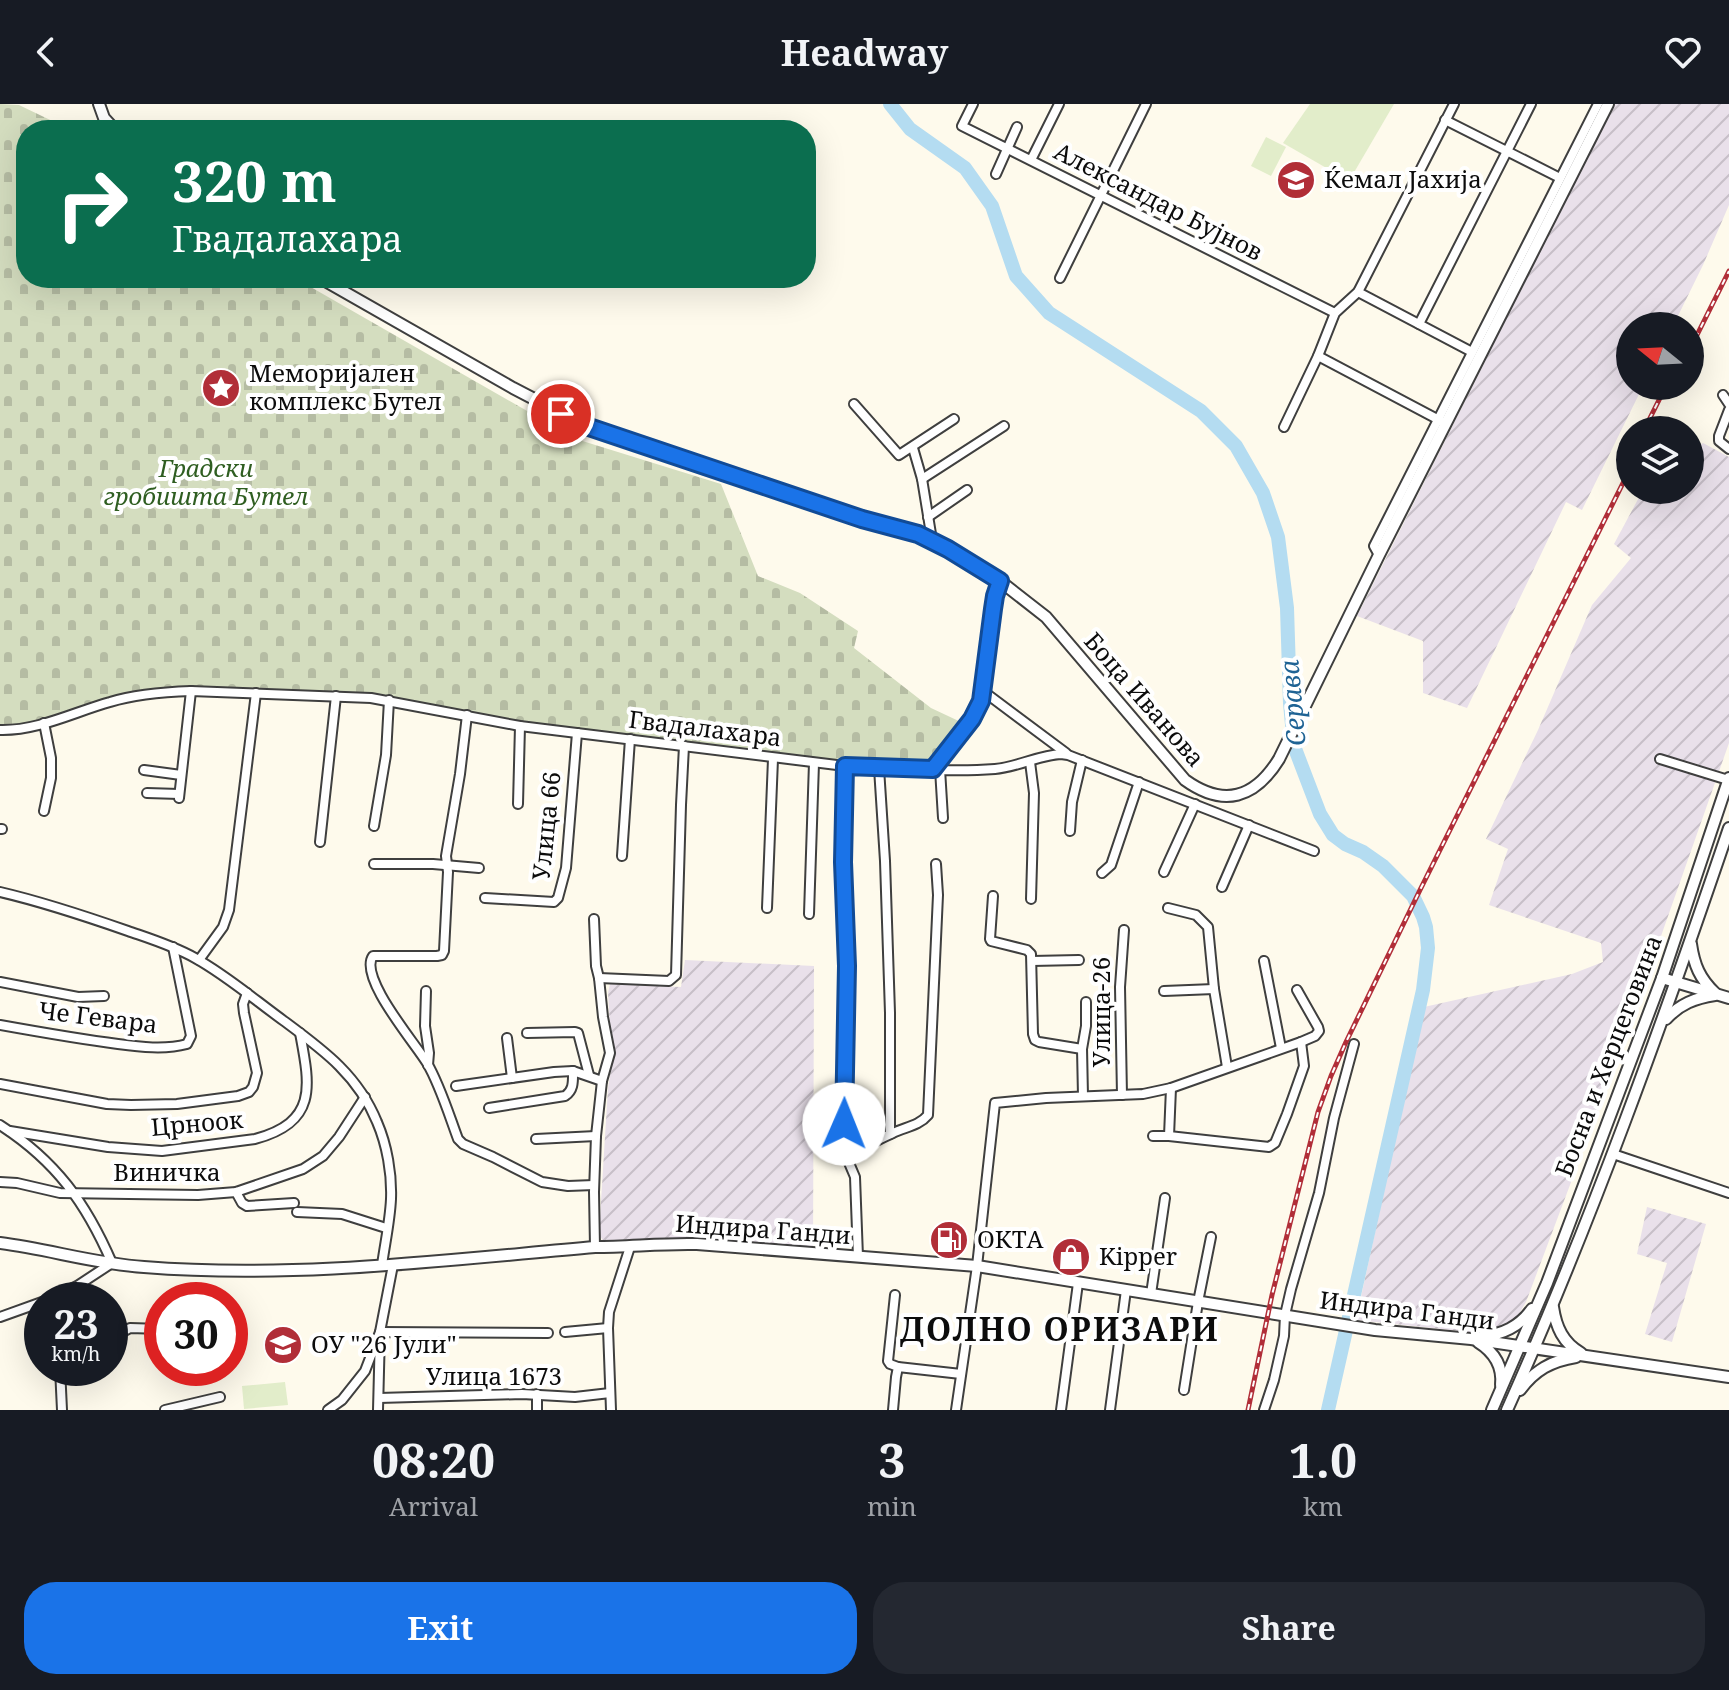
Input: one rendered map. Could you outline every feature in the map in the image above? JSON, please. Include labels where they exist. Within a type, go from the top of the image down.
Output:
[{"type":"street","name":"Александар Бујнов","points":[[973,104],[962,126],[1335,313]]},
{"type":"street","points":[[1031,160],[1059,104]]},
{"type":"street","points":[[1060,278],[1146,104]]},
{"type":"street","points":[[1284,427],[1335,313],[1358,292],[1454,104]]},
{"type":"street","points":[[1419,324],[1531,104]]},
{"type":"street","points":[[1318,356],[1442,422],[1472,352],[1536,236],[1560,178],[1598,104]]},
{"type":"street","name":"Боца Иванова","points":[[338,288],[586,426],[932,540],[1000,581],[1028,602],[1058,630],[1185,780],[1203,792],[1228,797],[1253,789],[1270,774],[1279,759],[1442,422],[1536,236],[1608,104]]},
{"type":"street","points":[[1445,120],[1560,178]]},
{"type":"street","points":[[996,174],[1017,127]]},
{"type":"street","points":[[1358,292],[1472,352]]},
{"type":"street","points":[[1723,395],[1729,407],[1719,441],[1729,449]]},
{"type":"street","points":[[854,404],[899,455],[954,419]]},
{"type":"street","points":[[922,479],[1004,426]]},
{"type":"street","points":[[913,448],[922,479],[932,540]]},
{"type":"street","points":[[928,517],[967,490]]},
{"type":"street","points":[[943,818],[937,769],[981,701],[995,596],[1000,581]]},
{"type":"street","points":[[147,793],[179,796],[191,691]]},
{"type":"street","name":"Гвадалахара","points":[[0,730],[23,729],[130,697],[191,691],[389,700],[520,726],[845,766],[992,769],[1017,766],[1054,755],[1068,755]]},
{"type":"street","points":[[983,691],[1068,755],[1314,851]]},
{"type":"street","points":[[199,960],[223,927],[229,910],[256,693]]},
{"type":"street","points":[[320,842],[336,696]]},
{"type":"street","points":[[374,826],[386,755],[389,700]]},
{"type":"street","points":[[467,715],[446,865],[445,943],[442,955],[373,956],[369,962],[372,974],[381,997],[428,1066],[458,1139],[463,1144],[542,1182],[568,1186],[594,1185]]},
{"type":"street","points":[[44,723],[51,758],[51,778],[44,811]]},
{"type":"street","points":[[518,804],[520,726]]},
{"type":"street","name":"Улица 66","points":[[485,898],[554,902],[558,898],[566,868],[577,733]]},
{"type":"street","points":[[622,856],[630,739]]},
{"type":"street","points":[[599,978],[669,981],[676,975],[684,746]]},
{"type":"street","points":[[767,908],[773,759]]},
{"type":"street","points":[[1660,759],[1729,779]]},
{"type":"street","points":[[1070,831],[1072,802],[1082,760]]},
{"type":"street","points":[[1030,762],[1034,793],[1031,899]]},
{"type":"street","points":[[809,914],[814,763]]},
{"type":"street","points":[[845,766],[843,862],[847,966],[844,1151],[855,1177],[858,1257]]},
{"type":"street","points":[[879,768],[890,1013],[890,1134]]},
{"type":"street","points":[[144,770],[181,775]]},
{"type":"street","name":"Босна и Херцеговина","points":[[1492,1410],[1547,1283],[1662,978],[1729,779]]},
{"type":"street","points":[[1102,873],[1111,865],[1139,782]]},
{"type":"street","points":[[1164,872],[1200,805],[1216,796]]},
{"type":"street","points":[[1222,887],[1249,825]]},
{"type":"street","name":"Босна и Херцеговина","points":[[1507,1409],[1613,1154],[1677,982],[1729,828]]},
{"type":"street","points":[[374,864],[479,868]]},
{"type":"street","points":[[849,1162],[865,1147],[923,1121],[928,1115],[938,895],[936,864]]},
{"type":"street","points":[[0,892],[41,902],[173,947],[199,960],[300,1033],[336,1062],[357,1085],[377,1123],[389,1168],[391,1197],[386,1228],[387,1265],[380,1332],[378,1410]]},
{"type":"street","points":[[993,896],[991,941],[1027,950],[1031,954],[1033,1037],[1039,1042],[1082,1049]]},
{"type":"street","points":[[1168,908],[1196,915],[1208,927],[1227,1067]]},
{"type":"street","points":[[594,919],[594,954],[610,1045],[602,1081],[596,1136],[595,1247]]},
{"type":"street","name":"Улица-26","points":[[1122,1095],[1120,987],[1124,930]]},
{"type":"street","points":[[1690,942],[1698,972],[1717,994]]},
{"type":"street","name":"Че Гевара","points":[[0,1025],[140,1047],[187,1044],[191,1036],[173,947]]},
{"type":"street","points":[[1032,961],[1079,960]]},
{"type":"street","points":[[1264,961],[1281,1048]]},
{"type":"street","points":[[1662,978],[1729,998]]},
{"type":"street","name":"Че Гевара","points":[[0,982],[78,997],[104,996]]},
{"type":"street","points":[[1164,991],[1214,989]]},
{"type":"street","points":[[956,1410],[977,1266],[995,1103],[1143,1094],[1171,1088],[1301,1042],[1319,1031],[1297,990]]},
{"type":"street","points":[[426,991],[428,1066]]},
{"type":"street","points":[[0,1084],[107,1104],[131,1105],[177,1104],[243,1094],[253,1087],[257,1073],[244,1013],[247,993]]},
{"type":"street","points":[[1662,1023],[1689,1001],[1717,994]]},
{"type":"street","points":[[1083,1096],[1082,1049],[1086,1002]]},
{"type":"street","name":"Црноок","points":[[10,1131],[108,1147],[162,1151],[268,1136],[296,1117],[308,1093],[300,1033]]},
{"type":"street","points":[[527,1033],[578,1033],[589,1075]]},
{"type":"street","points":[[507,1038],[512,1078]]},
{"type":"street","points":[[1153,1136],[1269,1147],[1275,1143],[1304,1066],[1301,1042]]},
{"type":"street","points":[[1264,1410],[1274,1380],[1298,1261],[1319,1193],[1334,1118],[1354,1044]]},
{"type":"street","points":[[456,1086],[573,1071],[602,1081]]},
{"type":"street","points":[[489,1108],[565,1096],[572,1088],[573,1071]]},
{"type":"street","points":[[1169,1136],[1171,1088]]},
{"type":"street","name":"Виничка","points":[[0,1182],[60,1193],[198,1195],[236,1192],[303,1169],[323,1156],[365,1097]]},
{"type":"street","points":[[0,1125],[54,1168],[75,1193],[97,1232],[112,1263],[83,1282]]},
{"type":"street","points":[[536,1139],[596,1136]]},
{"type":"street","points":[[1613,1154],[1729,1193]]},
{"type":"street","points":[[236,1192],[247,1206],[296,1207],[342,1214],[386,1228]]},
{"type":"street","points":[[1151,1294],[1165,1198]]},
{"type":"street","points":[[1184,1390],[1211,1237]]},
{"type":"street","name":"Индира Ганди","points":[[0,1243],[144,1267],[276,1271],[595,1247],[697,1244],[977,1266],[1336,1324],[1471,1339],[1729,1377]]},
{"type":"street","points":[[611,1410],[608,1328],[611,1302],[630,1247]]},
{"type":"street","points":[[1061,1410],[1078,1283]]},
{"type":"street","points":[[1471,1339],[1502,1333],[1523,1320],[1547,1283]]},
{"type":"street","points":[[1110,1410],[1126,1290]]},
{"type":"street","points":[[895,1295],[890,1364],[961,1374]]},
{"type":"street","points":[[1552,1305],[1559,1332],[1585,1356]]},
{"type":"street","points":[[0,1317],[24,1308]]},
{"type":"street","points":[[565,1332],[608,1328]]},
{"type":"street","points":[[380,1332],[548,1333]]},
{"type":"street","points":[[328,1410],[342,1400],[365,1371],[380,1332]]},
{"type":"street","points":[[1471,1339],[1493,1354],[1502,1378],[1501,1391]]},
{"type":"street","points":[[1507,1409],[1539,1370],[1554,1362],[1585,1356]]},
{"type":"street","points":[[893,1410],[898,1367]]},
{"type":"street","points":[[61,1386],[62,1410]]},
{"type":"street","name":"Улица 1673","points":[[379,1398],[491,1394],[575,1397],[610,1393]]},
{"type":"street","points":[[537,1394],[537,1410]]},
{"type":"street","points":[[165,1410],[220,1397]]},
{"type":"shaded area","points":[[1614,104],[1729,104],[1729,205],[1703,265],[1680,312],[1616,312],[1616,400],[1636,400],[1628,416],[1616,416],[1616,441],[1582,510],[1566,502],[1467,708],[1423,693],[1423,641],[1357,616]]},
{"type":"shaded area","points":[[1704,444],[1729,457],[1729,743],[1623,1044],[1526,1302],[1514,1322],[1488,1334],[1356,1320],[1424,1007],[1572,974],[1603,962],[1601,943],[1489,905],[1508,849],[1486,839],[1592,605],[1631,558],[1614,544],[1635,504],[1704,504]]},
{"type":"shaded area","points":[[685,960],[814,966],[813,1251],[605,1244],[599,1234],[612,1063],[610,984],[681,987]]},
{"type":"shaded area","points":[[1647,1207],[1706,1224],[1672,1342],[1645,1334],[1667,1263],[1637,1254]]},
{"type":"green space","name":"Градски гробишта Бутел","points":[[0,104],[19,105],[50,120],[16,120],[16,288],[312,288],[576,439],[721,484],[758,576],[800,593],[858,631],[854,648],[931,708],[963,723],[932,762],[855,762],[503,721],[366,693],[251,688],[143,691],[44,721],[0,727]]},
{"type":"green space","points":[[1310,104],[1394,104],[1349,181],[1283,143]]},
{"type":"green space","points":[[1266,137],[1286,147],[1271,176],[1251,166]]},
{"type":"green space","points":[[285,1382],[288,1405],[244,1409],[242,1386]]},
{"type":"waterway","name":"Серава","points":[[890,104],[910,129],[965,168],[992,206],[1016,276],[1049,313],[1201,411],[1236,446],[1263,493],[1278,537],[1287,608],[1294,746],[1320,814],[1333,835],[1383,866],[1413,896],[1423,917],[1428,948],[1423,990],[1328,1410]]},
{"type":"railway","points":[[1704,321],[1729,271]]},
{"type":"railway","points":[[1651,416],[1659,400]]},
{"type":"railway","points":[[1248,1410],[1272,1295],[1318,1112],[1331,1076],[1616,497]]},
{"type":"place","name":"Ќемал Јахија","points":[[1296,180]]},
{"type":"place","name":"Меморијален комплекс Бутел","points":[[221,388]]},
{"type":"place","name":"ОКТА","points":[[949,1240]]},
{"type":"place","name":"Kipper","points":[[1071,1257]]},
{"type":"place","name":"ОУ \"26 Јули\"","points":[[283,1345]]},
{"type":"district","name":"ДОЛНО ОРИЗАРИ","points":[[1060,1330]]},
{"type":"route","points":[[561,414],[586,426],[862,519],[918,534],[1000,581],[995,596],[981,701],[972,719],[933,769],[845,766],[843,862],[847,966],[844,1124]]}]
